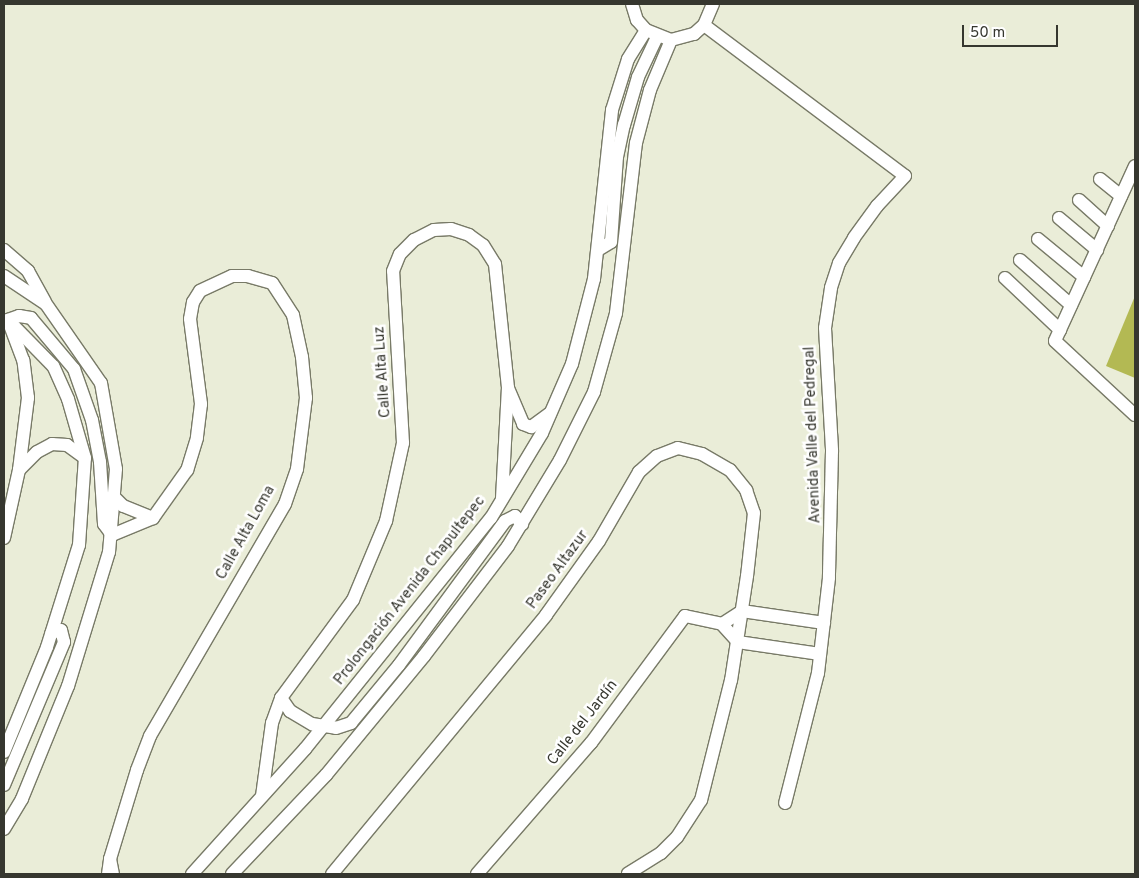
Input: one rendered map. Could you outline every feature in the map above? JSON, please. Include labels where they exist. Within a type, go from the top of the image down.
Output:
[{"type":"street","points":[[632,4],[637,20],[652,34],[671,40],[683,39],[704,26],[713,4]]},
{"type":"street","name":"Avenida Valle del Pedregal","points":[[704,26],[905,176],[854,238],[840,262],[831,288],[826,328],[832,451],[832,526],[824,623],[820,654],[800,755],[785,803]]},
{"type":"street","name":"Prolongación Avenida Chapultepec","points":[[192,874],[323,726],[485,525],[553,410],[572,364],[594,279],[612,110],[628,59],[652,34]]},
{"type":"street","points":[[232,874],[326,776],[424,656],[522,524],[560,460],[594,392],[616,313],[636,143],[650,90],[671,40]]},
{"type":"street","points":[[1135,166],[1055,340],[1135,414]]},
{"type":"street","points":[[1100,179],[1121,196]]},
{"type":"street","points":[[1079,200],[1108,226]]},
{"type":"street","points":[[1059,218],[1097,250]]},
{"type":"street","name":"Calle Alta Luz","points":[[262,796],[272,723],[281,698],[353,600],[386,521],[403,443],[393,271],[400,254],[414,240],[434,230],[451,229],[469,235],[483,245],[495,264],[508,388],[502,499]]},
{"type":"street","points":[[1038,239],[1084,277]]},
{"type":"street","points":[[4,250],[28,272],[46,304],[101,383],[116,469],[112,535],[68,686],[22,799],[4,829]]},
{"type":"street","points":[[1020,260],[1071,305]]},
{"type":"street","points":[[4,276],[46,304]]},
{"type":"street","name":"Calle Alta Loma","points":[[108,874],[110,859],[137,770],[150,736],[285,504],[297,469],[306,398],[302,357],[293,315],[272,284],[248,276],[232,276],[200,291],[193,302],[190,319],[201,404],[197,438],[187,470],[152,518]]},
{"type":"street","points":[[1005,278],[1060,330]]},
{"type":"street","points":[[6,319],[19,316],[31,318],[74,369],[92,420],[100,462],[101,511],[104,524],[112,535]]},
{"type":"street","points":[[4,752],[51,633],[79,545],[85,458],[68,399],[53,366],[6,319]]},
{"type":"street","points":[[4,538],[19,470],[27,379],[6,319]]},
{"type":"street","name":"Calle Alta Luz","points":[[508,388],[523,424],[531,426],[540,423],[553,410]]},
{"type":"street","points":[[19,470],[37,452],[52,444],[67,445],[85,458]]},
{"type":"street","name":"Paseo Altazur","points":[[332,874],[546,615],[599,542],[639,472],[657,456],[678,448],[702,454],[730,470],[746,490],[754,513],[738,642],[719,736],[700,800],[677,837],[661,853],[628,874]]},
{"type":"street","points":[[114,496],[123,506],[152,518]]},
{"type":"street","points":[[281,698],[300,719],[323,726],[341,728],[351,723],[399,665],[503,524],[515,516],[522,524]]},
{"type":"street","points":[[112,535],[152,518]]},
{"type":"street","points":[[820,654],[738,642],[722,624],[742,611],[824,623]]},
{"type":"street","name":"Calle del Jardín","points":[[477,874],[591,742],[686,616],[722,624]]},
{"type":"street","points":[[4,785],[64,642],[61,630],[51,633]]},
{"type":"street","name":"Calle Alta Loma","points":[[110,859],[113,874]]},
{"type":"building","points":[[1135,296],[1135,378],[1106,366]]}]
